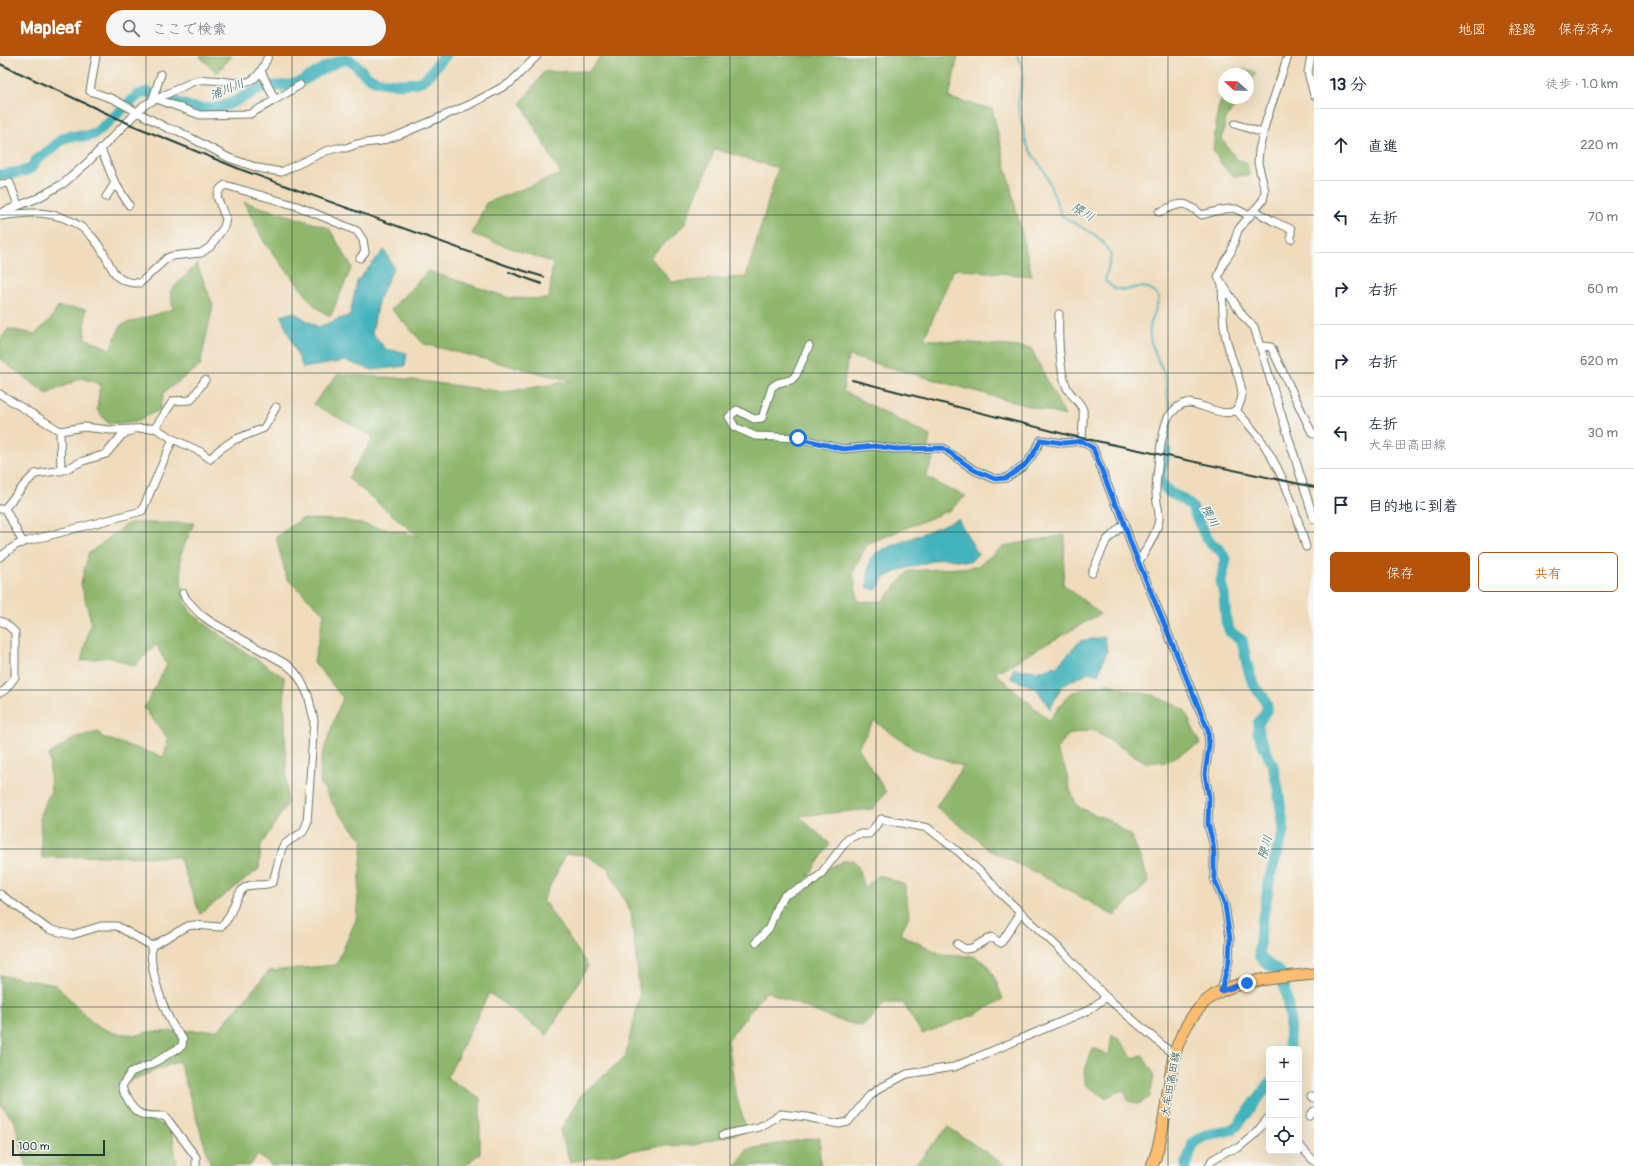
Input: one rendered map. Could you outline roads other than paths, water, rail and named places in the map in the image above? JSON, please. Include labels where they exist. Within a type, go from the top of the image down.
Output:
[{"type":"main road","name":"大牟田高田線","points":[[1152,1166],[1157,1154],[1161,1136],[1174,1055],[1183,1032],[1196,1013],[1206,1002],[1221,991],[1247,983],[1314,974]]},
{"type":"street","points":[[96,56],[90,91],[113,99],[167,128],[178,131],[229,158],[258,168],[281,172],[326,151],[336,148],[346,148],[357,144],[381,141],[469,106],[510,83],[537,56]]},
{"type":"street","points":[[0,213],[38,198],[64,183],[136,112],[154,100],[199,80],[249,82],[261,71],[268,56]]},
{"type":"street","points":[[1288,56],[1259,150],[1258,163],[1264,191],[1263,200],[1238,230],[1231,252],[1224,262],[1218,277],[1243,316],[1254,327],[1314,519]]},
{"type":"street","points":[[1311,56],[1308,72],[1314,95]]},
{"type":"street","points":[[261,71],[276,100]]},
{"type":"street","points":[[154,100],[161,74]]},
{"type":"street","points":[[154,100],[200,115],[250,114],[300,85]]},
{"type":"street","points":[[1235,124],[1263,133]]},
{"type":"street","points":[[101,148],[115,183],[130,205]]},
{"type":"street","points":[[0,184],[10,183],[18,205]]},
{"type":"street","points":[[106,197],[115,183]]},
{"type":"street","points":[[0,216],[30,212],[59,216],[72,222],[82,227],[97,244],[112,271],[118,278],[129,283],[140,283],[166,258],[201,253],[210,247],[224,227],[226,219],[218,197],[220,189],[225,185],[297,206],[357,230],[363,240],[365,252],[360,258]]},
{"type":"street","points":[[1159,212],[1184,203],[1202,215],[1211,212],[1235,209],[1242,214],[1252,213],[1291,229],[1291,240]]},
{"type":"street","points":[[1139,561],[1149,545],[1159,520],[1156,480],[1158,460],[1168,417],[1184,403],[1192,403],[1225,414],[1236,410],[1241,401],[1242,393],[1225,332],[1222,283]]},
{"type":"street","points":[[1059,314],[1058,330],[1062,367],[1067,389],[1079,402],[1083,411],[1082,441]]},
{"type":"street","points":[[809,346],[796,375],[791,380],[778,383],[772,387],[762,418],[754,419],[737,410],[729,417],[735,427],[755,436],[798,438],[843,449],[875,446],[896,449],[943,448],[974,470],[995,479],[1006,478],[1024,466],[1032,456],[1041,440],[1064,443],[1082,441],[1093,448],[1113,499],[1125,523],[1208,730],[1209,745],[1205,774],[1209,798],[1208,824],[1213,843],[1214,878],[1225,905],[1230,939],[1229,961],[1221,991]]},
{"type":"street","points":[[1261,346],[1271,347],[1311,431],[1314,434]]},
{"type":"street","points":[[155,428],[173,401],[191,400],[205,380]]},
{"type":"street","points":[[0,394],[60,432],[84,427],[110,430],[155,428],[173,439],[201,452],[210,459],[219,450],[234,440],[264,428],[276,407]]},
{"type":"street","points":[[1236,410],[1262,442],[1274,461],[1290,495],[1306,547]]},
{"type":"street","points":[[23,543],[2,509],[35,474],[61,471],[83,461],[106,454],[122,435],[137,429]]},
{"type":"street","points":[[60,432],[61,471]]},
{"type":"street","points":[[0,557],[16,545],[78,526],[142,511],[173,439]]},
{"type":"street","points":[[1092,573],[1106,541],[1125,523]]},
{"type":"street","points":[[183,593],[195,609],[211,622],[286,664],[294,671],[308,695],[314,720],[308,817],[303,832],[286,843],[282,848],[273,882],[270,884],[250,886],[242,889],[225,924],[220,927],[213,928],[194,925],[188,926],[152,946],[150,954],[156,980],[169,1019],[183,1039],[182,1046],[152,1064],[131,1072],[122,1086],[124,1096],[139,1113],[150,1116],[165,1116],[196,1157],[196,1166]]},
{"type":"street","points":[[0,621],[15,632],[15,677],[5,690],[0,693]]},
{"type":"street","points":[[756,942],[769,928],[778,904],[785,894],[809,884],[820,875],[848,839],[858,834],[869,834],[881,819],[928,828],[960,853],[1065,954],[1106,997],[1174,1055]]},
{"type":"street","points":[[0,894],[48,929],[72,935],[101,926],[117,926],[152,946]]},
{"type":"street","points":[[957,944],[965,949],[972,948],[991,937],[1001,943],[1021,912]]},
{"type":"street","points":[[723,1135],[759,1127],[781,1114],[807,1117],[839,1124],[848,1122],[869,1096],[880,1088],[907,1074],[954,1067],[1089,1010],[1106,997]]},
{"type":"street","points":[[1209,1166],[1212,1160],[1227,1151],[1238,1148],[1255,1134],[1268,1118]]},
{"type":"street","points":[[1302,1149],[1312,1164]]},
{"type":"water","points":[[384,250],[394,267],[379,298],[372,333],[386,349],[407,353],[405,366],[373,370],[345,361],[303,368],[281,316],[293,312],[318,327],[350,315],[357,281]]},
{"type":"water","points":[[958,519],[978,554],[970,562],[943,558],[900,570],[884,578],[876,590],[867,587],[870,559],[877,552]]},
{"type":"water","points":[[1105,637],[1107,651],[1098,675],[1089,672],[1062,686],[1050,709],[1037,689],[1011,678],[1013,669],[1040,671],[1058,665],[1080,641]]},
{"type":"waterway","name":"浦川川","points":[[0,175],[25,171],[31,168],[37,159],[53,148],[62,139],[70,136],[88,136],[95,134],[138,95],[147,92],[194,108],[214,108],[223,106],[264,88],[297,83],[331,64],[343,60],[348,60],[355,64],[368,77],[377,81],[399,84],[414,83],[425,79],[445,56]]},
{"type":"waterway","name":"隈川","points":[[1017,56],[1021,64],[1023,75],[1018,104],[1026,143],[1045,172],[1062,216],[1095,235],[1104,243],[1111,256],[1105,281],[1115,289],[1126,290],[1138,287],[1149,288],[1159,297],[1151,321],[1150,336],[1152,346],[1164,374],[1168,403],[1171,412]]},
{"type":"waterway","name":"隈川","points":[[1166,450],[1172,416]]},
{"type":"waterway","name":"隈川","points":[[1166,450],[1159,480],[1170,493],[1181,498],[1192,507],[1205,535],[1211,544],[1220,550],[1226,559],[1221,581],[1224,595],[1226,621],[1230,632],[1242,640],[1251,678],[1267,704],[1266,712],[1258,723],[1258,733],[1273,766],[1284,830],[1271,873],[1261,928],[1259,952],[1260,957],[1265,962],[1280,972],[1285,988],[1290,1017],[1289,1046]]},
{"type":"waterway","name":"隈川","points":[[1186,1166],[1193,1143],[1206,1135],[1231,1130],[1238,1125],[1266,1088]]},
{"type":"railway","points":[[0,64],[132,125],[242,170],[508,266],[544,277]]},
{"type":"railway","points":[[509,272],[542,284]]},
{"type":"railway","points":[[852,380],[1068,435],[1314,487]]}]
